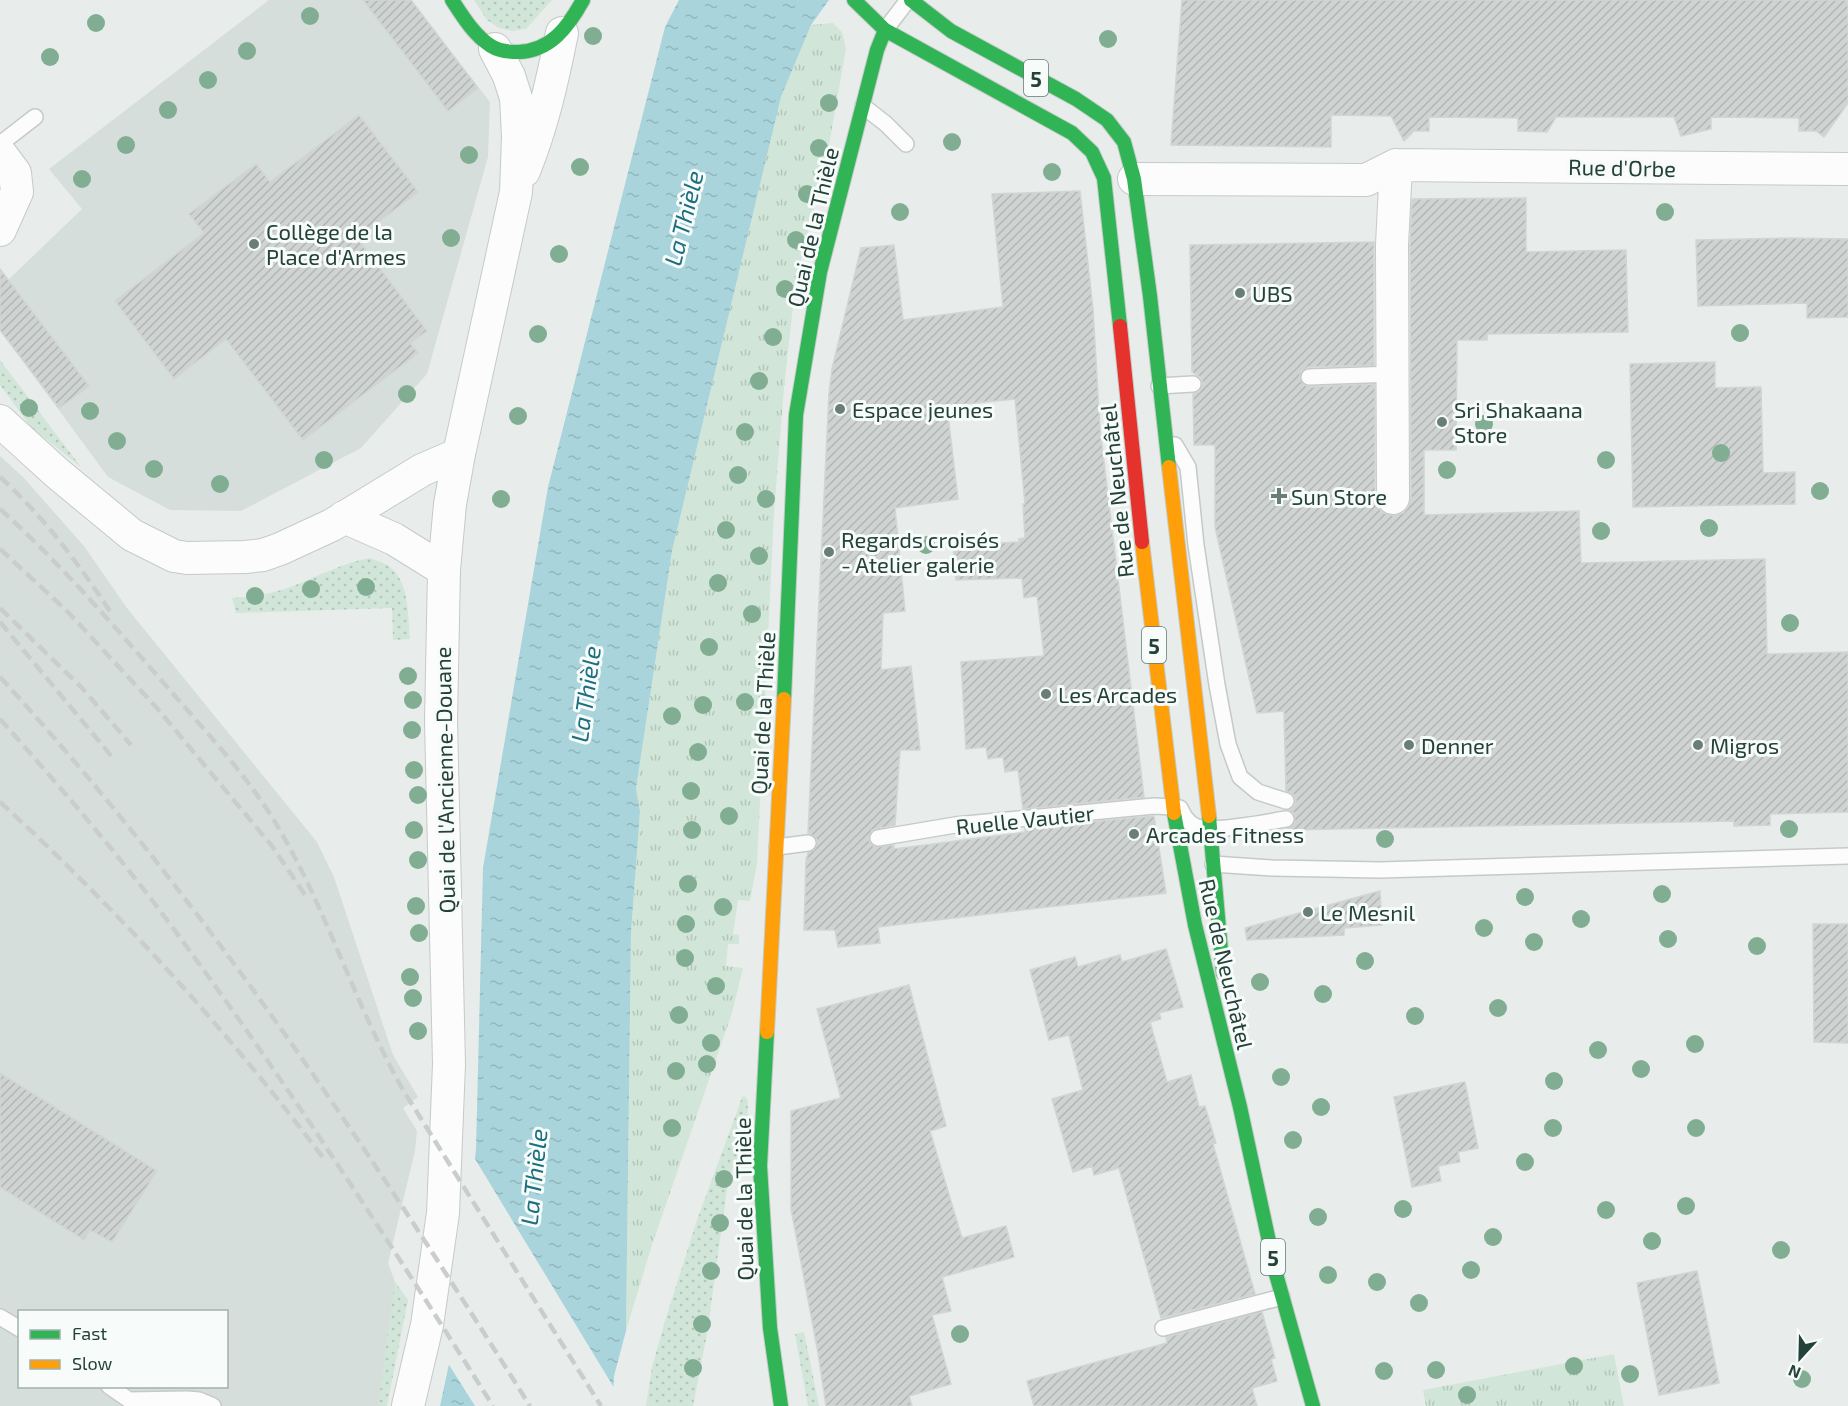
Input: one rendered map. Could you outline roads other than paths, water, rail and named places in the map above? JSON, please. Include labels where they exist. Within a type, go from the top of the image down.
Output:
[{"type":"main road","points":[[452,0],[469,26],[495,49],[530,53],[545,46],[562,33],[583,0]]},
{"type":"main road","name":"Rue de Neuchâtel","points":[[854,0],[885,30],[1072,133],[1119,178],[1150,296],[1214,864],[1227,1015],[1240,1106]]},
{"type":"main road","name":"Rue de Neuchâtel","points":[[910,0],[951,31],[1076,99],[1107,120],[1124,142],[1119,178],[1143,551],[1173,805],[1195,930],[1240,1106],[1282,1296],[1313,1406]]},
{"type":"main road","name":"Quai de la Thièle","points":[[781,1406],[770,1328],[760,1166],[796,415],[820,272],[877,50],[885,30]]},
{"type":"street","name":"Quai de l'Ancienne-Douane","points":[[408,1406],[427,1325],[443,1213],[449,1064],[441,721],[444,570],[450,504],[516,192],[539,135],[562,33]]},
{"type":"street","name":"Quai de l'Ancienne-Douane","points":[[495,49],[509,76],[516,98],[518,137],[516,192]]},
{"type":"street","points":[[0,153],[15,173],[17,192],[1,226]]},
{"type":"street","name":"Rue d'Orbe","points":[[1119,178],[1366,180],[1396,165],[1848,170]]},
{"type":"street","points":[[1394,498],[1392,245],[1396,165]]},
{"type":"street","points":[[0,421],[112,520],[132,535],[174,556],[225,559],[263,555],[280,549],[332,525],[414,475],[459,454]]},
{"type":"street","points":[[344,518],[394,539],[444,570]]},
{"type":"lane","points":[[885,30],[910,0]]},
{"type":"lane","points":[[863,106],[906,144]]},
{"type":"lane","points":[[0,144],[35,117]]},
{"type":"lane","points":[[1309,377],[1392,374]]},
{"type":"lane","points":[[1159,386],[1193,384]]},
{"type":"lane","points":[[1165,428],[1188,468],[1196,545],[1228,744],[1240,777],[1258,792],[1286,801]]},
{"type":"lane","points":[[1173,805],[1185,819],[1197,827],[1210,829],[1286,819]]},
{"type":"lane","points":[[1173,805],[1184,838],[1193,850],[1214,864],[1370,870],[1848,856]]},
{"type":"lane","name":"Ruelle Vautier","points":[[878,838],[955,818],[1173,805]]},
{"type":"lane","points":[[777,847],[808,843]]},
{"type":"lane","points":[[1163,1328],[1282,1296]]},
{"type":"lane","points":[[0,1317],[18,1328]]},
{"type":"lane","points":[[111,1388],[129,1400],[187,1399],[199,1400],[213,1406]]},
{"type":"water","name":"La Thièle","points":[[679,0],[829,0],[811,25],[781,97],[672,551],[636,789],[640,811],[631,932],[626,1331],[614,1376],[612,1406],[440,1406],[449,1364],[476,1150],[483,868],[548,487],[665,27]]},
{"type":"railway","points":[[0,477],[60,542],[111,613]]},
{"type":"railway","points":[[0,509],[66,573],[254,790],[278,827],[311,891],[370,1025],[403,1090],[601,1406]]},
{"type":"railway","points":[[0,549],[67,611],[156,707],[272,846],[305,895]]},
{"type":"railway","points":[[0,608],[82,688],[131,745]]},
{"type":"railway","points":[[0,622],[113,758]]},
{"type":"railway","points":[[0,677],[75,762],[146,849],[282,1030],[346,1122],[530,1406]]},
{"type":"railway","points":[[0,719],[116,854],[160,910],[263,1053],[493,1406]]},
{"type":"railway","points":[[0,802],[87,885],[170,973],[249,1064],[324,1159]]},
{"type":"place","name":"Collège de la Place d'Armes","points":[[254,244]]},
{"type":"place","name":"UBS","points":[[1240,293]]},
{"type":"place","name":"Espace jeunes","points":[[840,409]]},
{"type":"place","name":"Sri Shakaana Store","points":[[1442,422]]},
{"type":"place","name":"Sun Store","points":[[1279,496]]},
{"type":"place","name":"Regards croisés - Atelier galerie","points":[[829,552]]},
{"type":"place","name":"Les Arcades","points":[[1046,694]]},
{"type":"place","name":"Denner","points":[[1409,745]]},
{"type":"place","name":"Migros","points":[[1698,745]]},
{"type":"place","name":"Arcades Fitness","points":[[1134,834]]},
{"type":"place","name":"Le Mesnil","points":[[1308,912]]}]
